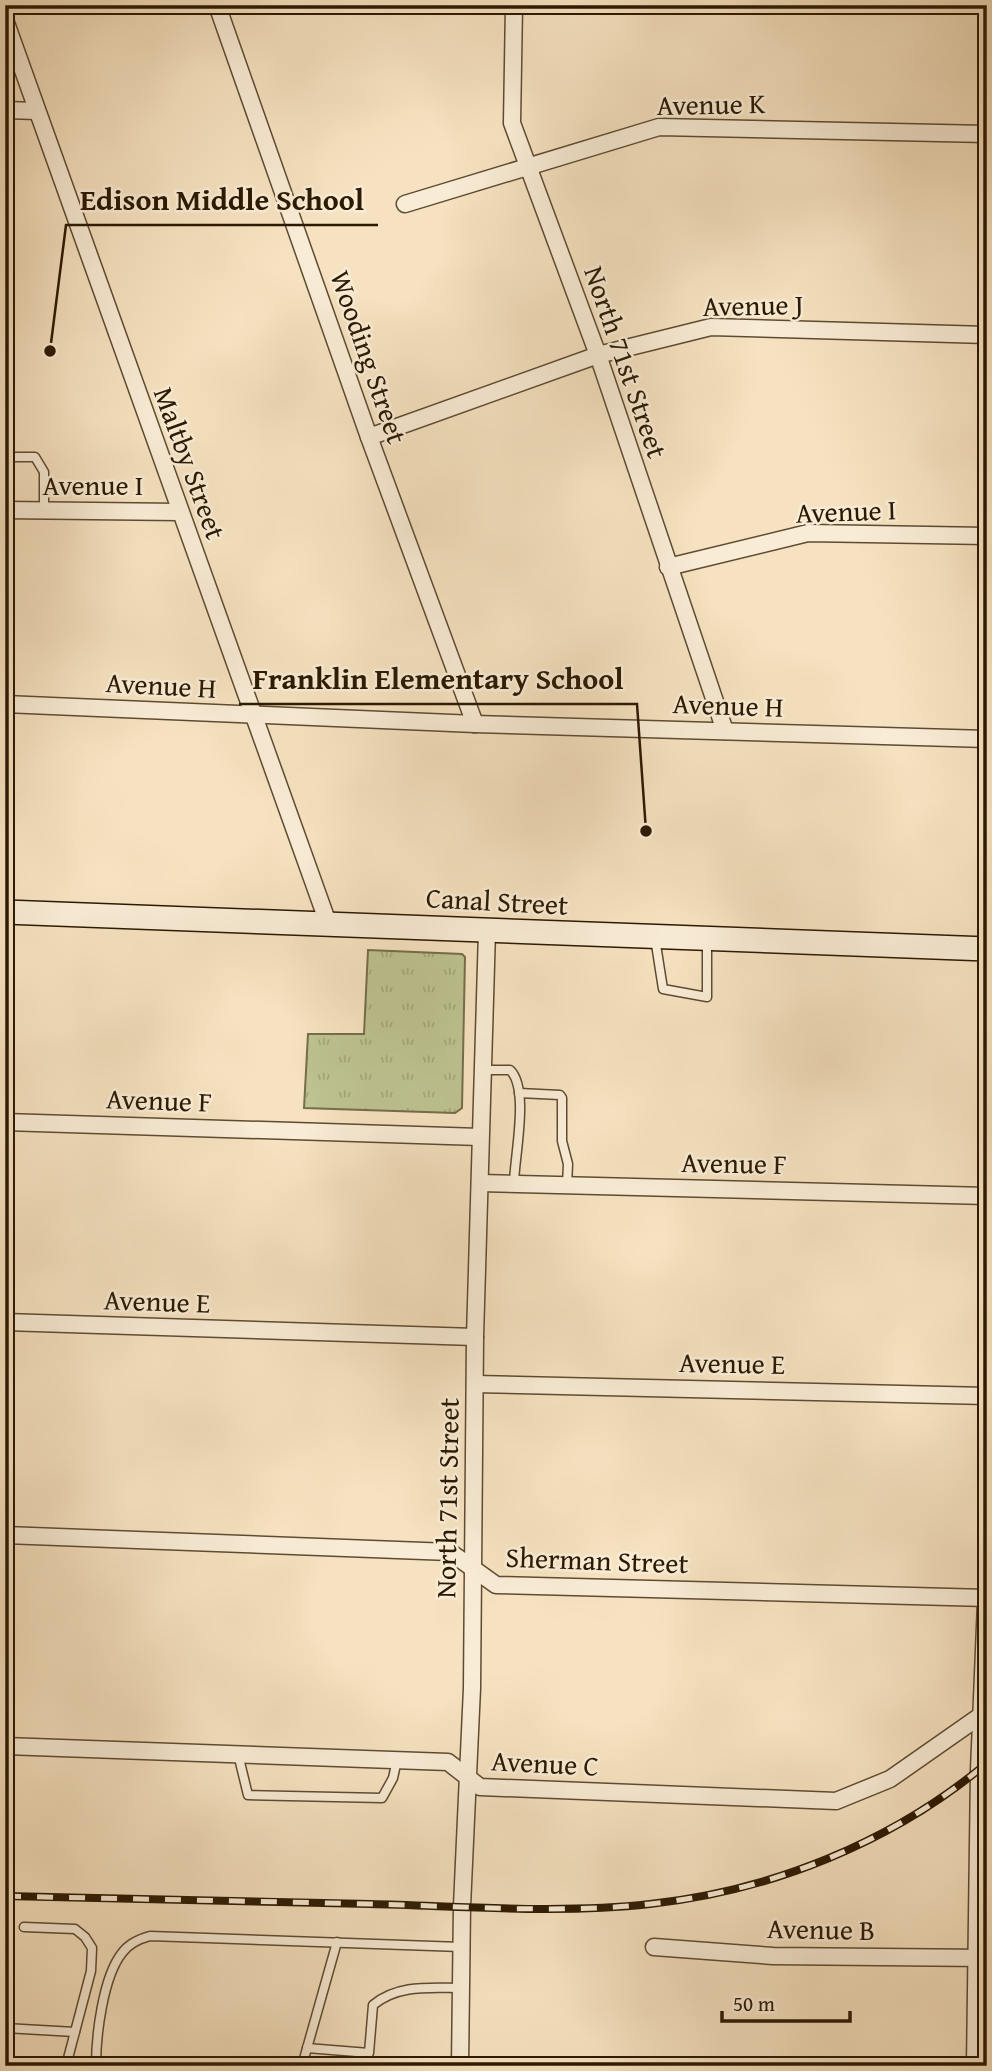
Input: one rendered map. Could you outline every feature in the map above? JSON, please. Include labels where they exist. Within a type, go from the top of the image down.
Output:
[{"type":"street","name":"Wooding Street","points":[[217,5],[369,437],[475,724]]},
{"type":"street","name":"North 71st Street","points":[[514,5],[512,123],[598,355],[725,731]]},
{"type":"street","name":"Maltby Street","points":[[5,20],[328,923]]},
{"type":"street","points":[[5,110],[37,111]]},
{"type":"street","name":"Avenue K","points":[[405,204],[659,127],[987,134]]},
{"type":"street","name":"Avenue J","points":[[369,437],[598,355],[711,327],[987,335]]},
{"type":"street","name":"Avenue I","points":[[5,510],[180,512]]},
{"type":"street","name":"Avenue I","points":[[668,568],[808,533],[987,537]]},
{"type":"street","name":"Avenue H","points":[[5,704],[475,724],[987,739]]},
{"type":"street","name":"Canal Street","points":[[5,912],[987,949]]},
{"type":"street","name":"North 71st Street","points":[[460,2066],[466,1779],[472,1688],[475,1337],[487,931]]},
{"type":"street","name":"Avenue F","points":[[5,1122],[480,1137]]},
{"type":"street","name":"Avenue F","points":[[480,1183],[987,1196]]},
{"type":"street","name":"Avenue E","points":[[5,1322],[475,1337]]},
{"type":"street","name":"Avenue E","points":[[475,1384],[987,1396]]},
{"type":"street","name":"Sherman Street","points":[[5,1535],[450,1552],[496,1585],[987,1598]]},
{"type":"street","points":[[975,2066],[982,1958],[983,1714],[987,1578]]},
{"type":"street","name":"Avenue C","points":[[5,1746],[448,1762],[466,1779],[480,1787],[836,1801],[890,1779],[983,1714]]},
{"type":"street","name":"Avenue B","points":[[654,1947],[773,1956],[982,1958]]},
{"type":"lane","points":[[5,457],[35,457],[44,471],[44,512]]},
{"type":"lane","points":[[655,937],[663,989],[707,997],[707,939]]},
{"type":"lane","points":[[482,1070],[510,1070],[516,1078],[519,1093],[514,1184]]},
{"type":"lane","points":[[519,1093],[560,1095],[562,1098],[562,1142],[568,1164],[567,1185]]},
{"type":"lane","points":[[237,1754],[247,1795],[382,1798],[393,1778],[397,1760]]},
{"type":"lane","points":[[24,1927],[75,1929],[85,1937],[92,1948],[91,1971],[66,2066]]},
{"type":"lane","points":[[96,2066],[97,2026],[107,1988],[120,1954],[136,1941],[165,1935],[461,1947]]},
{"type":"lane","points":[[302,2066],[337,1942]]},
{"type":"lane","points":[[307,2048],[369,2053],[373,2006],[384,1996],[408,1989],[461,1988]]},
{"type":"lane","points":[[5,2028],[75,2032]]},
{"type":"green space","points":[[368,950],[462,954],[465,957],[462,1108],[455,1113],[304,1108],[308,1034],[364,1034]]},
{"type":"railway","points":[[5,1896],[510,1909],[581,1909],[650,1904],[740,1888],[829,1858],[912,1817],[987,1763]]},
{"type":"place","name":"Edison Middle School","points":[[50,351]]},
{"type":"place","name":"Franklin Elementary School","points":[[646,831]]}]
